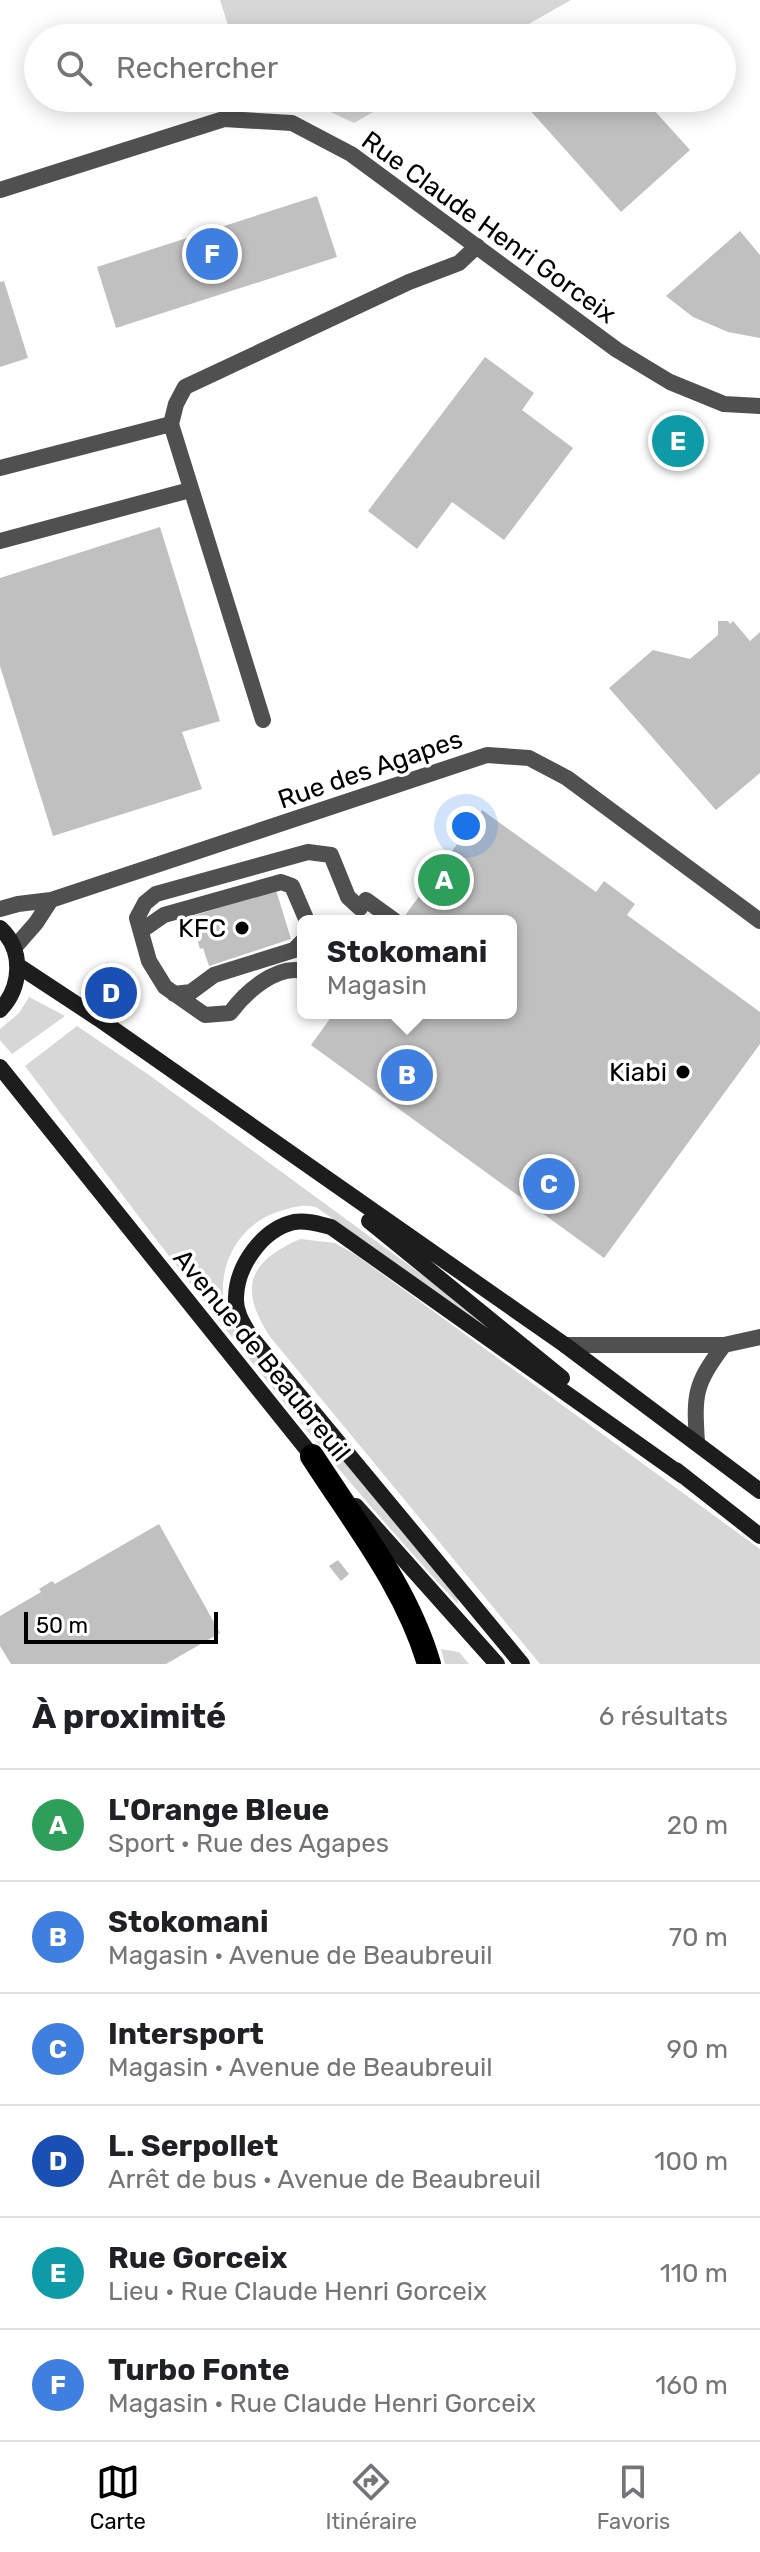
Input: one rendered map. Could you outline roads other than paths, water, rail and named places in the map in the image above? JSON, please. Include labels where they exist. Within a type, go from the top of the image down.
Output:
[{"type":"highway","points":[[312,1456],[399,1591],[415,1622],[429,1664]]},
{"type":"main road","points":[[0,928],[14,948],[17,965],[14,990],[0,1010]]},
{"type":"main road","points":[[17,965],[565,1345],[760,1491]]},
{"type":"main road","name":"Avenue de Beaubreuil","points":[[0,1067],[312,1456],[497,1664]]},
{"type":"main road","points":[[268,1140],[760,1536]]},
{"type":"main road","points":[[522,1664],[251,1337],[239,1318],[236,1297],[239,1278],[255,1248],[269,1234],[289,1224],[313,1222],[331,1227],[683,1476]]},
{"type":"street","name":"Rue Claude Henri Gorceix","points":[[0,190],[224,119],[292,123],[351,154],[617,350],[670,382],[724,404],[760,406]]},
{"type":"street","points":[[263,720],[171,424],[176,404],[185,387],[409,282],[459,263],[477,246]]},
{"type":"street","points":[[0,468],[171,424]]},
{"type":"street","points":[[0,541],[190,490]]},
{"type":"street","name":"Rue des Agapes","points":[[0,909],[51,900],[487,755],[529,758],[567,778],[760,921]]},
{"type":"street","points":[[297,969],[271,977],[244,996],[230,1013],[205,1015],[165,987],[149,961],[137,918],[145,903],[156,894],[308,852],[331,855],[348,897],[384,915]]},
{"type":"street","points":[[141,931],[164,915],[281,882],[292,886],[304,915]]},
{"type":"street","points":[[14,948],[51,900]]},
{"type":"street","points":[[174,994],[191,992],[214,975],[297,947]]},
{"type":"street","points":[[565,1345],[724,1345],[760,1337]]},
{"type":"street","points":[[697,1443],[697,1391],[702,1374],[724,1345]]},
{"type":"place","name":"Turbo Fonte","points":[[212,254]]},
{"type":"place","name":"Rue Gorceix","points":[[678,441]]},
{"type":"place","name":"L'Orange Bleue","points":[[444,880]]},
{"type":"place","name":"KFC","points":[[242,928]]},
{"type":"place","name":"L. Serpollet","points":[[111,993]]},
{"type":"place","name":"Kiabi","points":[[683,1072]]},
{"type":"place","name":"Stokomani","points":[[407,1075]]},
{"type":"place","name":"Intersport","points":[[549,1184]]}]
